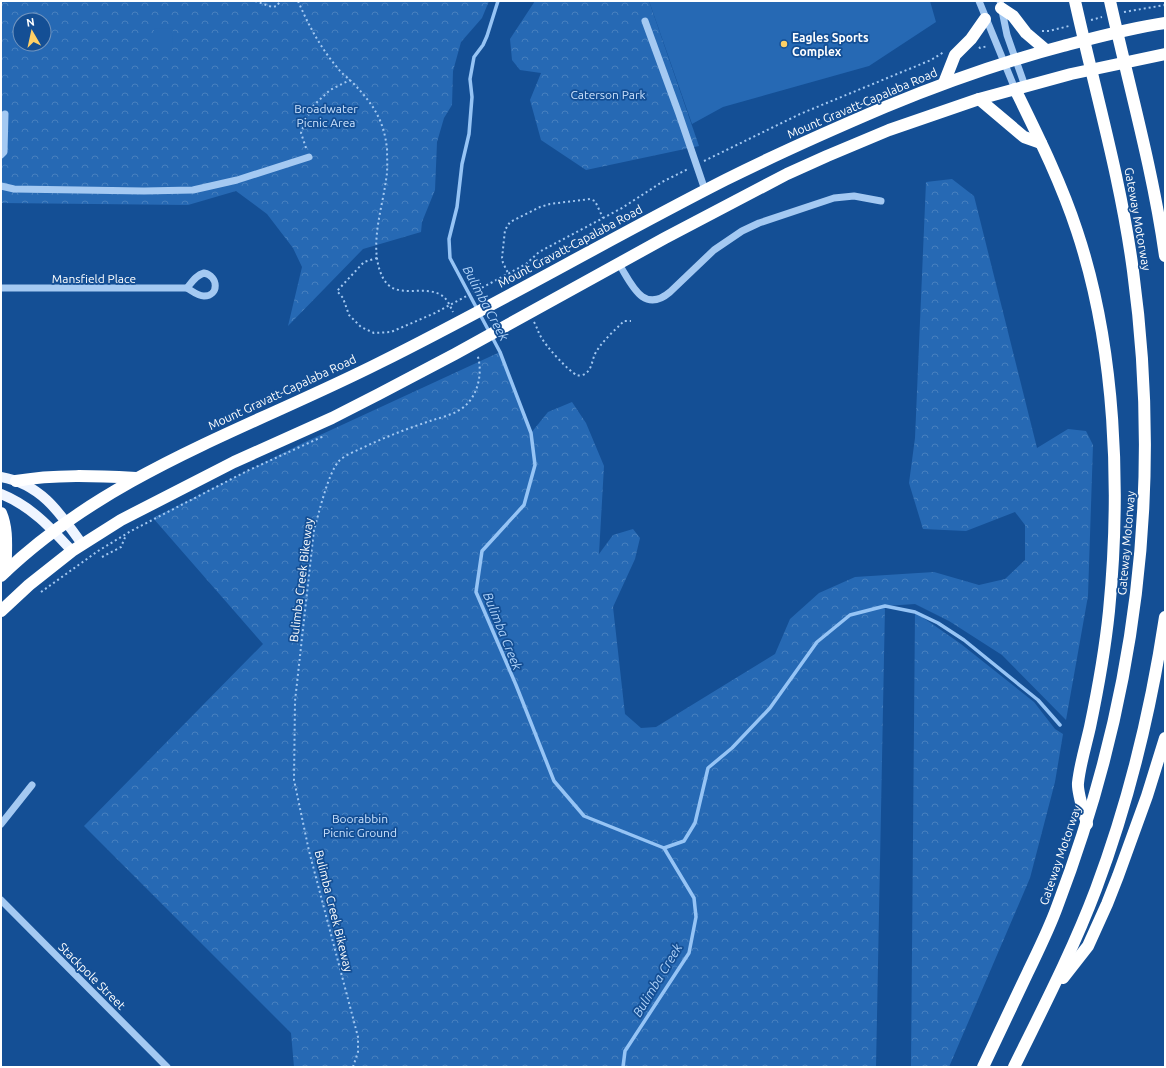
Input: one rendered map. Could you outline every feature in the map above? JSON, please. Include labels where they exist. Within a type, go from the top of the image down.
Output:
[{"type":"highway","name":"Gateway Motorway","points":[[1110,3],[1154,196],[1165,256]]},
{"type":"highway","points":[[1001,4],[1026,32],[1046,50]]},
{"type":"highway","name":"Gateway Motorway","points":[[982,1067],[1056,910],[1087,825],[1113,727],[1128,649],[1141,551],[1145,461],[1142,366],[1133,269],[1115,173],[1076,7]]},
{"type":"highway","points":[[944,83],[955,55],[971,39],[985,19]]},
{"type":"highway","name":"Mount Gravatt-Capalaba Road","points":[[3,573],[53,530],[136,478],[208,442],[380,363],[705,190],[832,130],[944,83],[1046,50],[1095,37],[1165,23]]},
{"type":"highway","points":[[1,611],[29,585],[72,551],[121,520],[234,462],[356,406],[455,354],[750,193],[800,168],[883,133],[979,99],[1106,65],[1165,54]]},
{"type":"highway","points":[[1020,87],[1041,143],[1053,166],[1068,204],[1092,283],[1105,356],[1112,418],[1114,495],[1112,578],[1102,662],[1078,784],[1087,825]]},
{"type":"highway","points":[[979,99],[1024,137],[1041,143]]},
{"type":"highway","points":[[16,481],[38,477],[136,478]]},
{"type":"highway","points":[[1,513],[6,533],[3,573]]},
{"type":"highway","points":[[1014,1067],[1052,991],[1096,889],[1123,808],[1149,709],[1158,665],[1165,617]]},
{"type":"highway","points":[[1052,991],[1088,946],[1126,856],[1165,738]]},
{"type":"main road","points":[[1,477],[16,481],[35,490],[54,505],[82,544]]},
{"type":"main road","points":[[1,494],[22,504],[33,512],[53,530],[72,551]]},
{"type":"street","points":[[979,1],[985,19],[1010,61],[1020,87]]},
{"type":"street","points":[[1001,4],[1010,61],[1020,87]]},
{"type":"street","points":[[645,21],[705,190]]},
{"type":"street","points":[[1,155],[4,152],[5,114]]},
{"type":"street","points":[[1,186],[22,189],[144,191],[193,190],[237,180],[309,157]]},
{"type":"street","points":[[619,264],[637,293],[645,298],[654,300],[665,297],[714,250],[742,231],[759,223],[834,198],[854,196],[882,201]]},
{"type":"street","name":"Mansfield Place","points":[[1,288],[187,288]]},
{"type":"street","points":[[1,824],[32,785]]},
{"type":"street","name":"Stackpole Street","points":[[1,900],[167,1067]]},
{"type":"path","points":[[255,1],[272,7],[277,6],[280,1]]},
{"type":"path","points":[[298,1],[324,51],[337,68],[366,96],[375,110],[382,127],[386,149],[387,177],[376,249],[380,271],[387,284],[401,291],[424,291],[440,294],[445,299],[456,317]]},
{"type":"path","points":[[1123,12],[1165,5]]},
{"type":"path","points":[[1089,20],[1102,17]]},
{"type":"path","points":[[1038,30],[1049,31],[1069,26]]},
{"type":"path","points":[[377,258],[364,262],[337,291],[354,321],[367,331],[385,334],[435,313],[526,264],[540,252],[622,208],[662,182],[800,114],[931,60],[949,49]]},
{"type":"path","points":[[309,157],[301,133],[306,118],[314,105],[330,90],[350,80]]},
{"type":"path","name":"Bulimba Creek Bikeway","points":[[353,1067],[358,1052],[358,1037],[309,851],[294,780],[296,701],[314,530],[334,468],[340,460],[368,445],[408,428],[451,414],[466,405],[471,399],[478,383],[480,365],[476,352]]},
{"type":"path","points":[[36,595],[98,551],[126,534],[240,474],[322,437],[328,432]]},
{"type":"path","points":[[102,557],[121,547],[126,534]]},
{"type":"green space","name":"Broadwater Picnic Area","points":[[1,1],[489,1],[482,18],[461,42],[453,71],[452,105],[444,118],[437,142],[435,190],[422,222],[421,232],[363,249],[288,326],[302,267],[293,248],[267,214],[236,191],[188,205],[1,203]]},
{"type":"green space","name":"Caterson Park","points":[[535,1],[649,1],[699,146],[586,170],[541,140],[530,100],[541,73],[520,70],[512,60],[510,39]]},
{"type":"green space","name":"Eagles Sports Complex","points":[[649,1],[930,1],[936,22],[869,66],[723,107],[692,124]]},
{"type":"green space","points":[[154,28],[173,29],[172,47],[154,47]]},
{"type":"green space","name":"Boorabbin Picnic Ground","points":[[952,179],[974,196],[1037,448],[1068,429],[1086,431],[1093,445],[1088,596],[1066,720],[1002,655],[949,621],[915,604],[885,606],[876,1067],[294,1067],[291,1033],[84,826],[263,644],[153,518],[305,442],[500,352],[531,433],[548,412],[572,402],[586,423],[604,466],[599,554],[613,535],[633,529],[640,538],[635,559],[613,607],[625,714],[641,728],[656,727],[775,654],[790,619],[819,593],[855,577],[934,572],[979,585],[1005,579],[1025,560],[1025,525],[1015,512],[966,531],[923,529],[909,483],[915,438],[926,182]]},
{"type":"green space","points":[[915,612],[961,644],[1034,702],[1055,729],[1063,734],[1055,782],[1030,878],[949,1067],[911,1066]]},
{"type":"waterway","name":"Bulimba Creek","points":[[498,1],[487,36],[483,45],[474,57],[470,79],[472,97],[469,134],[462,164],[457,207],[449,239],[450,258],[500,352],[531,433],[535,465],[524,505],[482,551],[476,592],[516,685],[554,781],[584,816],[664,848],[694,898],[696,917],[689,953],[625,1051],[623,1067]]},
{"type":"waterway","points":[[664,848],[684,841],[695,823],[708,768],[732,748],[770,708],[817,642],[850,615],[885,606],[915,612],[938,623],[964,640],[1038,700],[1060,725]]},
{"type":"place","name":"Eagles Sports Complex","points":[[784,44]]}]
